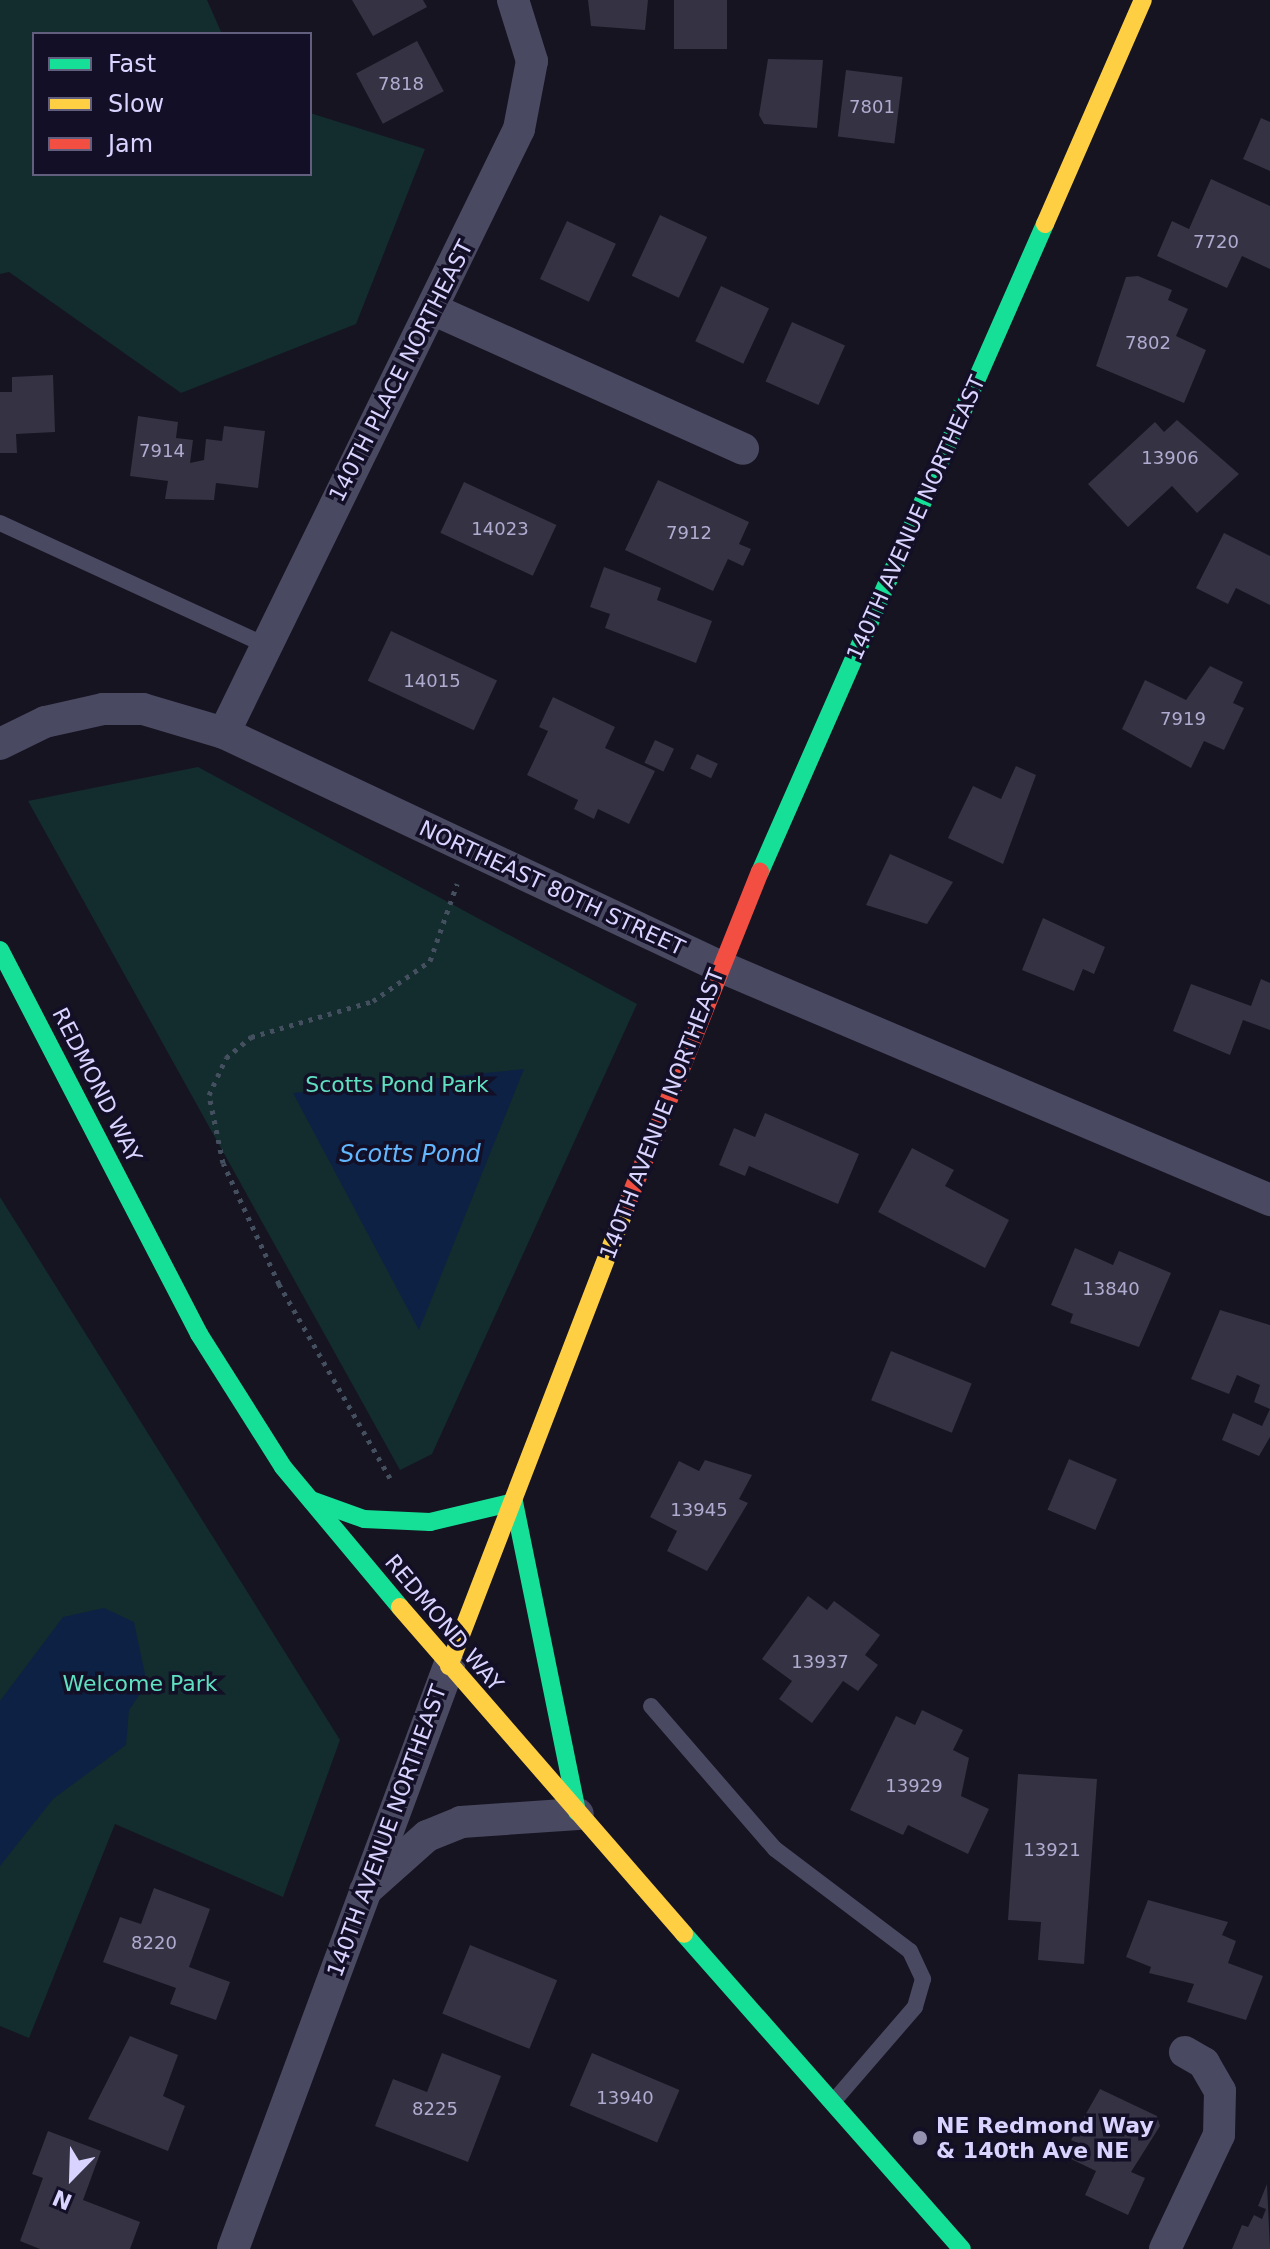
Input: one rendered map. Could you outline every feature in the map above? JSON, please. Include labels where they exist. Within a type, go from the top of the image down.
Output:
[{"type":"main road","name":"140TH AVENUE NORTHEAST","points":[[449,1666],[719,966],[1143,0]]},
{"type":"main road","name":"REDMOND WAY","points":[[0,950],[199,1334],[311,1500],[449,1666],[962,2249]]},
{"type":"main road","points":[[311,1500],[364,1519],[430,1522],[514,1502],[578,1814]]},
{"type":"street","name":"140TH PLACE NORTHEAST","points":[[224,733],[263,644],[519,129],[532,61],[513,0]]},
{"type":"street","points":[[432,309],[743,449]]},
{"type":"street","name":"NORTHEAST 80TH STREET","points":[[0,744],[45,722],[143,709],[224,733],[719,966],[1270,1200]]},
{"type":"street","name":"140TH AVENUE NORTHEAST","points":[[233,2249],[449,1666]]},
{"type":"street","points":[[363,1894],[427,1836],[461,1822],[578,1814]]},
{"type":"street","points":[[1165,2249],[1219,2135],[1220,2091],[1204,2063],[1185,2052]]},
{"type":"lane","points":[[0,523],[263,644]]},
{"type":"lane","points":[[651,1706],[775,1849],[910,1951],[923,1979],[898,2034],[833,2102]]},
{"type":"path","points":[[398,1493],[279,1284],[223,1163],[209,1095],[226,1058],[251,1037],[373,1001],[430,961],[459,879]]},
{"type":"green space","points":[[0,0],[207,0],[221,32],[32,32],[32,176],[312,176],[312,114],[425,149],[356,324],[181,393],[9,272],[0,274]]},
{"type":"green space","name":"Scotts Pond Park","points":[[198,767],[637,1004],[432,1454],[400,1470],[28,801]]},
{"type":"green space","name":"Welcome Park","points":[[0,1197],[340,1740],[283,1897],[115,1824],[29,2038],[0,2026]]},
{"type":"water","name":"Scotts Pond","points":[[524,1069],[419,1330],[293,1093]]},
{"type":"water","points":[[104,1608],[134,1622],[147,1684],[129,1710],[126,1745],[53,1799],[0,1866],[0,1701],[63,1617]]},
{"type":"building","points":[[352,0],[423,0],[427,7],[373,36]]},
{"type":"building","points":[[588,0],[648,0],[645,30],[591,26]]},
{"type":"building","points":[[674,0],[727,0],[727,49],[674,49]]},
{"type":"building","points":[[417,41],[444,91],[383,124],[356,73]]},
{"type":"building","points":[[768,59],[823,60],[817,128],[764,124],[759,115]]},
{"type":"building","points":[[846,70],[903,77],[894,143],[838,137]]},
{"type":"building","points":[[1261,118],[1270,122],[1270,171],[1243,159]]},
{"type":"building","points":[[1211,179],[1270,206],[1270,269],[1242,256],[1227,288],[1157,256],[1172,221],[1189,229]]},
{"type":"building","points":[[660,215],[707,237],[679,298],[632,276]]},
{"type":"building","points":[[567,221],[616,244],[589,302],[540,279]]},
{"type":"building","points":[[1138,276],[1172,290],[1168,300],[1188,309],[1176,336],[1206,350],[1184,403],[1096,366],[1126,277]]},
{"type":"building","points":[[721,286],[769,308],[743,364],[695,341]]},
{"type":"building","points":[[792,322],[845,346],[819,405],[766,381]]},
{"type":"building","points":[[53,375],[55,432],[16,434],[17,453],[0,453],[0,392],[12,392],[12,377]]},
{"type":"building","points":[[138,416],[178,422],[176,438],[193,440],[190,463],[204,460],[206,439],[222,441],[224,426],[265,431],[258,488],[216,483],[214,500],[165,499],[168,481],[130,476]]},
{"type":"building","points":[[1177,420],[1239,474],[1197,513],[1172,486],[1128,527],[1088,484],[1155,422],[1164,432]]},
{"type":"building","points":[[658,480],[749,522],[739,544],[751,549],[743,566],[728,559],[713,591],[625,550]]},
{"type":"building","points":[[464,482],[556,525],[533,576],[440,533]]},
{"type":"building","points":[[1224,533],[1270,556],[1270,605],[1236,588],[1228,604],[1196,588]]},
{"type":"building","points":[[604,567],[661,588],[657,600],[712,621],[696,663],[605,628],[610,614],[590,607]]},
{"type":"building","points":[[391,631],[497,680],[474,730],[368,681]]},
{"type":"building","points":[[1210,666],[1243,682],[1233,703],[1244,708],[1224,750],[1204,741],[1191,768],[1122,729],[1145,680],[1186,700]]},
{"type":"building","points":[[553,697],[615,727],[605,748],[655,771],[629,824],[598,809],[594,819],[574,809],[578,800],[527,775],[548,731],[539,727]]},
{"type":"building","points":[[655,740],[674,749],[663,772],[644,763]]},
{"type":"building","points":[[697,754],[718,764],[711,778],[690,769]]},
{"type":"building","points":[[1016,766],[1036,775],[1003,864],[948,838],[973,786],[1001,799]]},
{"type":"building","points":[[890,854],[953,882],[927,924],[866,905]]},
{"type":"building","points":[[1043,918],[1105,947],[1094,974],[1083,969],[1074,991],[1022,970]]},
{"type":"building","points":[[1261,979],[1270,983],[1270,1030],[1243,1020],[1230,1055],[1173,1031],[1191,984],[1251,1006]]},
{"type":"building","points":[[765,1113],[859,1154],[838,1204],[749,1166],[745,1176],[719,1165],[734,1128],[755,1137]]},
{"type":"building","points":[[912,1148],[954,1170],[945,1186],[1009,1220],[985,1268],[878,1212]]},
{"type":"building","points":[[1075,1248],[1113,1265],[1119,1251],[1171,1273],[1139,1347],[1070,1323],[1073,1314],[1051,1305]]},
{"type":"building","points":[[1220,1310],[1270,1325],[1270,1409],[1254,1402],[1260,1385],[1237,1375],[1229,1394],[1191,1379]]},
{"type":"building","points":[[891,1351],[972,1384],[952,1433],[871,1400]]},
{"type":"building","points":[[1270,1409],[1270,1437],[1259,1456],[1222,1440],[1233,1413],[1262,1426]]},
{"type":"building","points":[[1069,1459],[1117,1479],[1095,1530],[1048,1510]]},
{"type":"building","points":[[705,1460],[752,1475],[739,1499],[748,1503],[707,1571],[667,1551],[677,1531],[650,1517],[679,1461],[699,1471]]},
{"type":"building","points":[[808,1596],[827,1610],[834,1601],[880,1635],[865,1655],[878,1665],[858,1691],[843,1681],[812,1723],[779,1699],[792,1681],[762,1659]]},
{"type":"building","points":[[922,1710],[963,1730],[953,1750],[969,1758],[961,1796],[989,1809],[968,1854],[908,1825],[903,1835],[850,1810],[896,1716],[915,1725]]},
{"type":"building","points":[[1018,1774],[1097,1779],[1084,1964],[1038,1960],[1041,1922],[1008,1920]]},
{"type":"building","points":[[154,1888],[210,1909],[189,1967],[230,1982],[216,2020],[170,2004],[176,1988],[103,1962],[120,1917],[141,1924]]},
{"type":"building","points":[[1148,1900],[1228,1922],[1222,1935],[1236,1941],[1228,1963],[1263,1976],[1246,2020],[1187,2002],[1194,1984],[1149,1973],[1151,1967],[1126,1957]]},
{"type":"building","points":[[470,1945],[557,1980],[529,2049],[442,2014]]},
{"type":"building","points":[[130,2036],[178,2055],[163,2096],[185,2106],[168,2151],[88,2119]]},
{"type":"building","points":[[442,2053],[501,2076],[468,2162],[375,2126],[393,2079],[427,2092]]},
{"type":"building","points":[[592,2053],[679,2090],[657,2143],[570,2105]]},
{"type":"building","points":[[1100,2089],[1157,2116],[1160,2126],[1131,2172],[1145,2178],[1128,2215],[1085,2195],[1096,2171],[1071,2159],[1078,2143],[1071,2140]]},
{"type":"building","points":[[48,2131],[101,2151],[83,2200],[140,2222],[130,2249],[40,2249],[20,2241],[43,2178],[32,2174]]},
{"type":"building","points":[[1267,2184],[1270,2249],[1232,2249],[1242,2225],[1248,2227],[1254,2215],[1262,2219],[1266,2209],[1258,2206]]},
{"type":"traffic: fast","points":[[760,872],[1045,224]]},
{"type":"traffic: fast","points":[[0,950],[199,1334],[283,1467],[400,1607]]},
{"type":"traffic: fast","points":[[311,1500],[364,1519],[430,1522],[514,1502],[577,1812]]},
{"type":"traffic: fast","points":[[684,1934],[962,2249]]},
{"type":"traffic: slow","points":[[1045,224],[1143,0]]},
{"type":"traffic: slow","points":[[449,1666],[627,1204]]},
{"type":"traffic: slow","points":[[400,1607],[684,1934]]},
{"type":"traffic: jam","points":[[627,1204],[760,872]]},
{"type":"place","name":"NE Redmond Way & 140th Ave NE","points":[[920,2138]]}]
